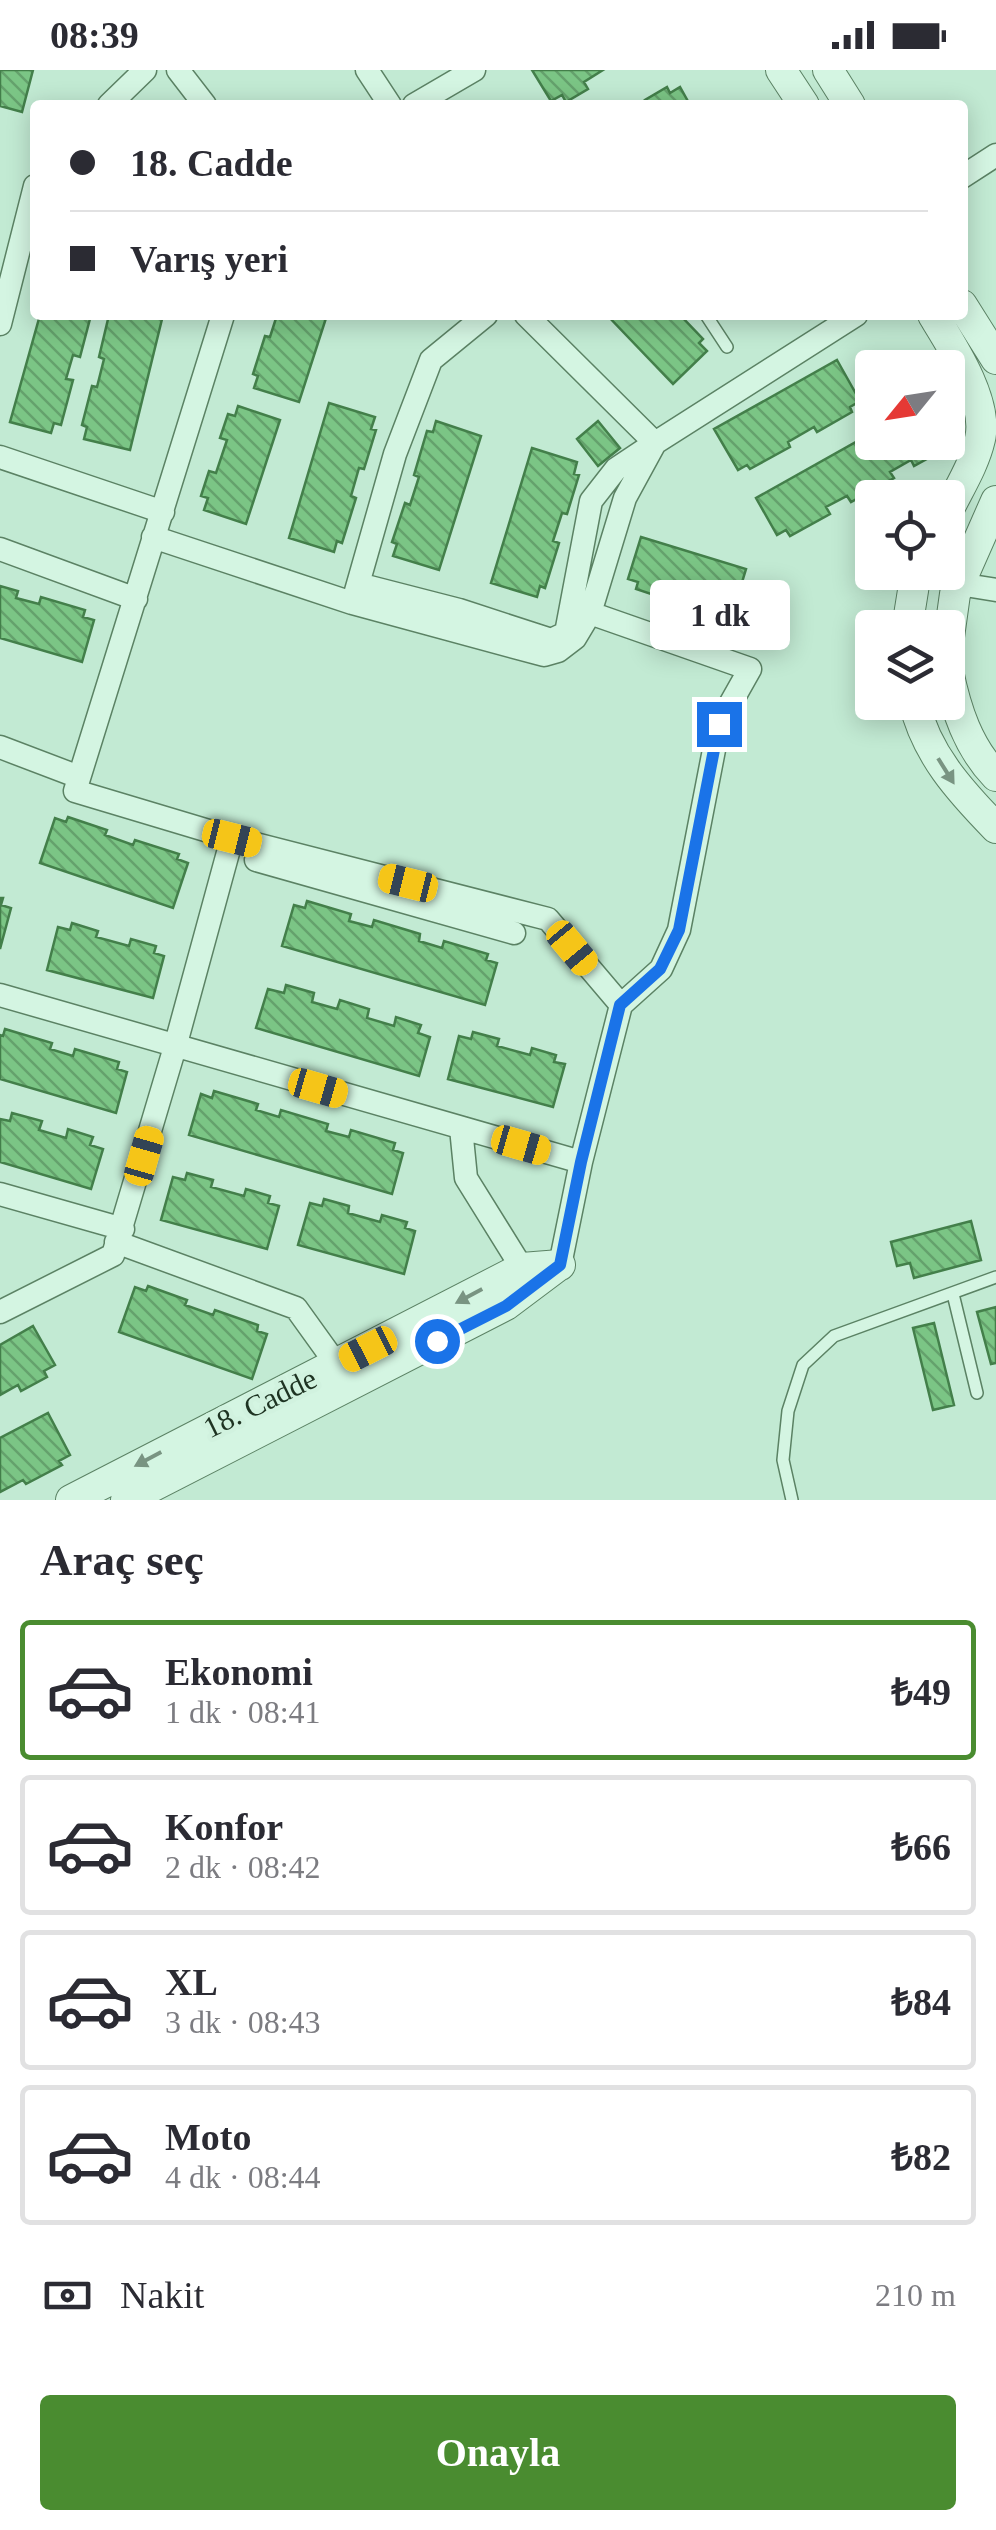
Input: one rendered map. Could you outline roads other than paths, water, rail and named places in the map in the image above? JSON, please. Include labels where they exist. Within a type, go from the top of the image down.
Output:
[{"type":"street","points":[[113,100],[145,70]]},
{"type":"street","points":[[178,70],[201,100]]},
{"type":"street","points":[[366,70],[387,100]]},
{"type":"street","points":[[423,100],[474,70]]},
{"type":"street","points":[[781,70],[801,100]]},
{"type":"street","points":[[828,70],[847,100]]},
{"type":"street","points":[[968,173],[996,155]]},
{"type":"street","points":[[0,324],[30,206]]},
{"type":"street","points":[[968,315],[996,359]]},
{"type":"street","points":[[221,320],[75,792],[230,845],[514,933]]},
{"type":"street","points":[[355,593],[395,454],[431,360],[480,320]]},
{"type":"street","points":[[531,320],[655,443]]},
{"type":"street","points":[[355,593],[459,610],[551,640],[566,633],[592,502],[616,469],[848,320]]},
{"type":"street","points":[[937,320],[962,364],[980,410],[981,436],[964,480]]},
{"type":"street","points":[[153,537],[355,593],[544,655],[576,638],[590,614],[625,498],[655,443]]},
{"type":"street","points":[[0,458],[163,512]]},
{"type":"street","points":[[965,571],[996,501]]},
{"type":"street","points":[[0,549],[136,599]]},
{"type":"street","points":[[965,585],[996,590]]},
{"type":"street","points":[[560,1265],[620,1005],[660,969],[679,930],[719,724],[750,669],[590,614]]},
{"type":"street","points":[[918,720],[950,781],[996,828]]},
{"type":"street","points":[[960,720],[984,764],[996,776]]},
{"type":"street","points":[[0,748],[79,777]]},
{"type":"street","points":[[230,845],[548,920],[620,1005]]},
{"type":"street","points":[[0,1312],[113,1255],[230,845]]},
{"type":"street","points":[[0,996],[581,1162]]},
{"type":"street","points":[[462,1128],[466,1178],[522,1268]]},
{"type":"street","points":[[0,1194],[120,1235],[296,1308],[337,1365]]},
{"type":"street","name":"18. Cadde","points":[[72,1500],[522,1268],[560,1265]]},
{"type":"street","name":"18. Cadde","points":[[126,1500],[506,1306],[560,1265]]},
{"type":"lane","points":[[709,320],[727,347]]},
{"type":"lane","points":[[792,1500],[783,1460],[788,1411],[803,1365],[834,1336],[996,1276]]},
{"type":"lane","points":[[953,1294],[977,1393]]}]
